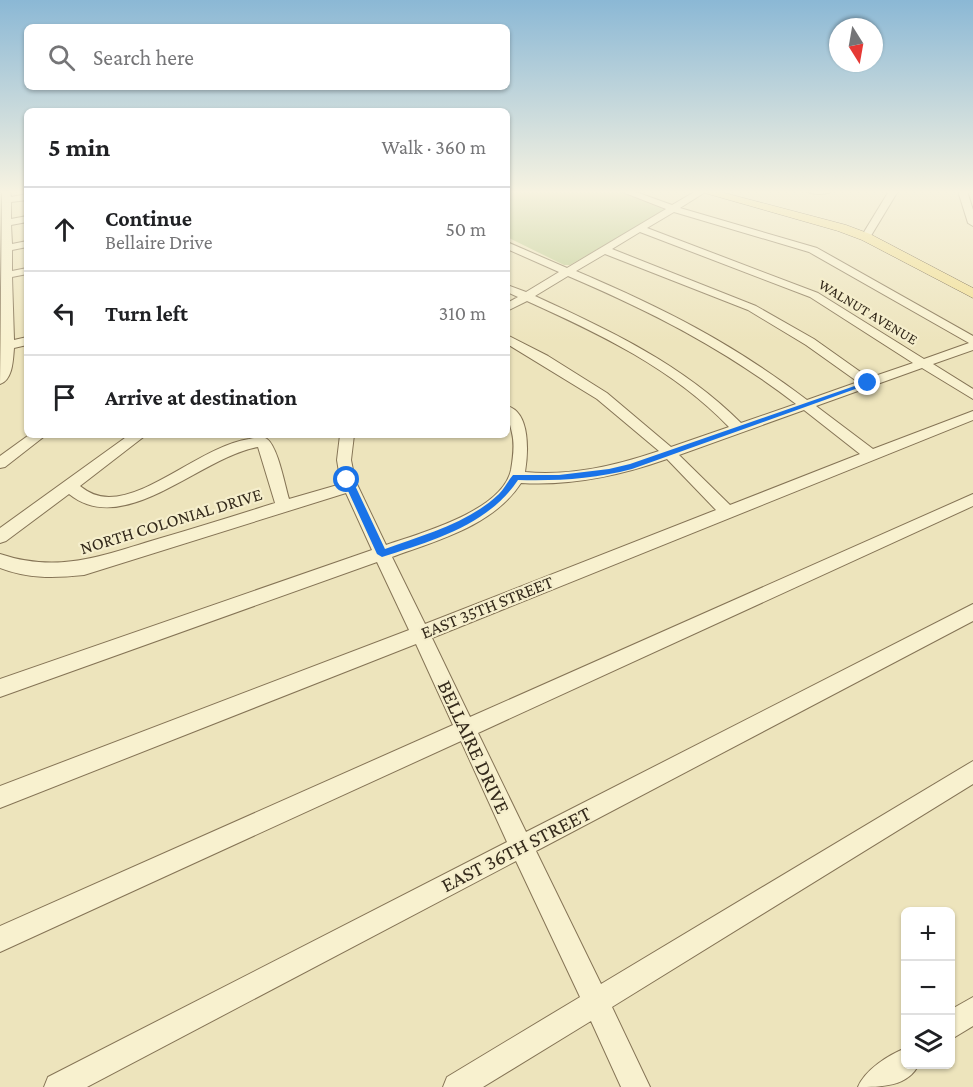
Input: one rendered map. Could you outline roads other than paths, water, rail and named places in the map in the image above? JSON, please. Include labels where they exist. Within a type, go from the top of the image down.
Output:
[{"type":"main road","points":[[875,242],[973,294]]},
{"type":"street","points":[[510,306],[619,242]]},
{"type":"street","name":"WALNUT AVENUE","points":[[674,242],[814,295],[973,395]]},
{"type":"street","points":[[784,242],[813,250],[973,343]]},
{"type":"street","points":[[0,380],[8,359],[4,346],[4,248],[24,244]]},
{"type":"street","points":[[510,246],[644,306],[714,341],[806,405],[871,455]]},
{"type":"street","points":[[605,250],[752,308],[810,342],[868,383]]},
{"type":"street","points":[[4,276],[24,272]]},
{"type":"street","points":[[510,289],[585,324],[645,356],[696,389],[739,429]]},
{"type":"street","points":[[510,341],[603,396],[670,454],[727,512]]},
{"type":"street","points":[[4,346],[24,342]]},
{"type":"street","points":[[516,477],[559,478],[598,474],[670,454],[924,364],[973,343]]},
{"type":"street","points":[[0,688],[454,527],[503,496],[516,477],[521,446],[520,434],[517,424],[510,414]]},
{"type":"street","name":"EAST 35TH STREET","points":[[0,797],[421,634],[973,415]]},
{"type":"street","points":[[0,463],[35,438]]},
{"type":"street","points":[[0,537],[135,438]]},
{"type":"street","name":"BELLAIRE DRIVE","points":[[347,438],[344,460],[351,486],[636,1087]]},
{"type":"street","points":[[69,486],[92,501],[112,504],[136,497],[190,468],[241,446],[251,442],[262,442],[267,449],[284,507]]},
{"type":"street","name":"NORTH COLONIAL DRIVE","points":[[0,561],[26,570],[84,568],[351,486]]},
{"type":"street","points":[[0,939],[973,500]]},
{"type":"street","name":"EAST 36TH STREET","points":[[58,1087],[973,612]]},
{"type":"street","points":[[457,1087],[595,1000],[973,772]]},
{"type":"street","points":[[955,1024],[973,1010]]},
{"type":"street","points":[[872,1087],[901,1066]]}]
